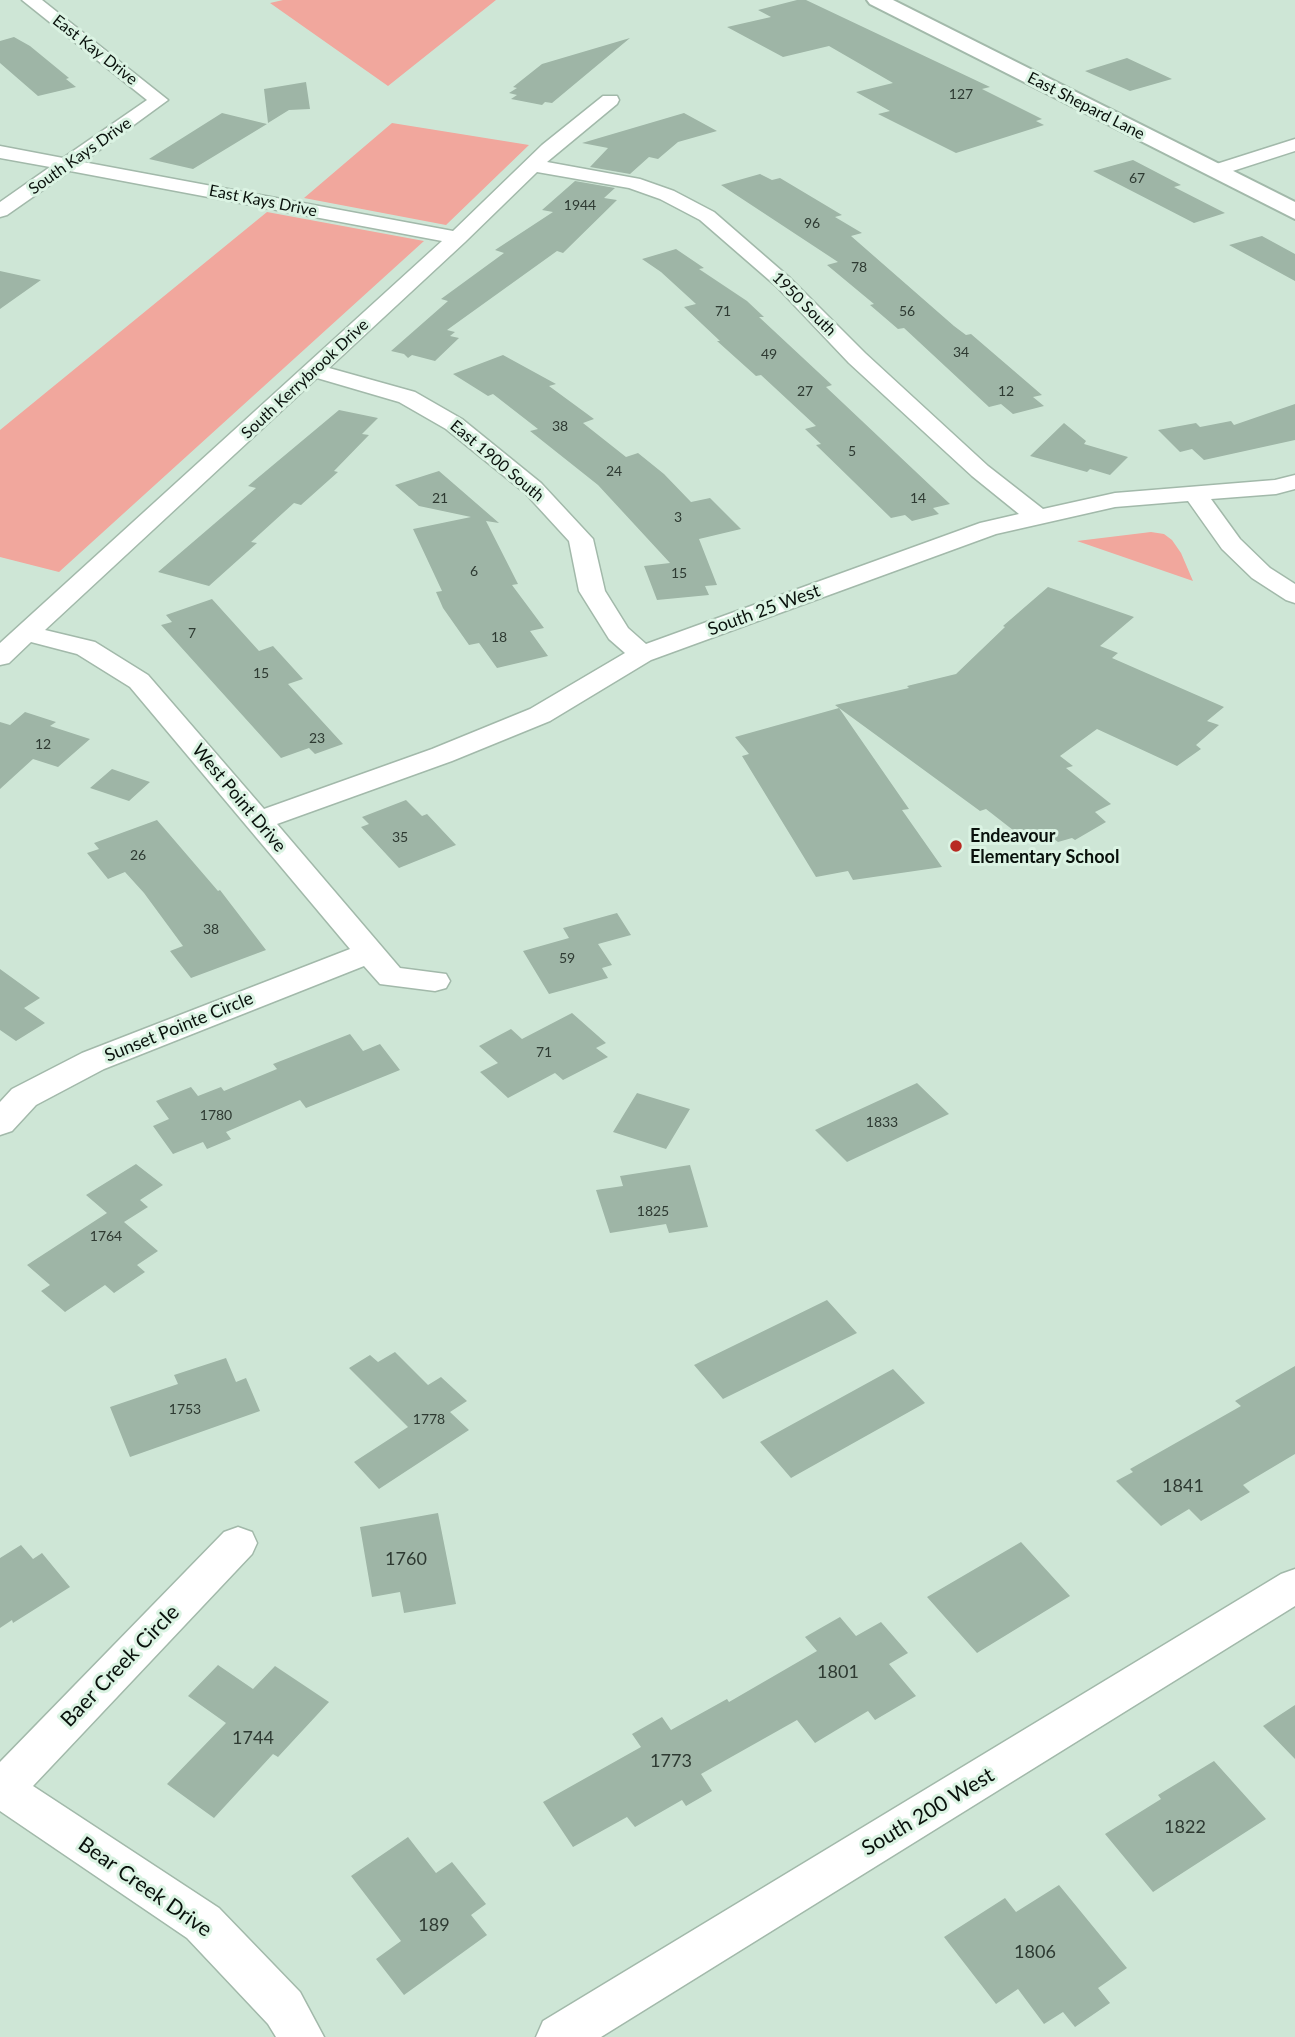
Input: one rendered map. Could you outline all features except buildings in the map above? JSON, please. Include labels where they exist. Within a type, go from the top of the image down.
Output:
[{"type":"street","name":"East Kay Drive","points":[[31,0],[159,100]]},
{"type":"street","name":"East Shepard Lane","points":[[877,0],[1295,212]]},
{"type":"street","name":"South Kays Drive","points":[[0,211],[159,100]]},
{"type":"street","name":"South Kerrybrook Drive","points":[[0,657],[83,578],[314,372],[531,166],[610,100]]},
{"type":"street","points":[[1214,171],[1295,145]]},
{"type":"street","name":"East Kays Drive","points":[[0,152],[458,238]]},
{"type":"street","name":"1950 South","points":[[531,166],[632,183],[667,195],[707,216],[775,275],[857,358],[980,471],[1037,516]]},
{"type":"street","name":"East 1900 South","points":[[314,372],[354,380],[407,397],[454,424],[533,488],[581,539],[592,591],[618,632],[642,654]]},
{"type":"street","name":"South 25 West","points":[[258,821],[442,755],[540,715],[642,654],[989,528],[1115,500],[1276,487],[1295,482]]},
{"type":"street","points":[[1195,495],[1231,544],[1261,573],[1295,595]]},
{"type":"street","name":"West Point Drive","points":[[26,633],[86,648],[139,681],[391,977],[435,981]]},
{"type":"street","name":"Sunset Pointe Circle","points":[[0,1123],[24,1097],[93,1061],[370,952]]},
{"type":"street","name":"Baer Creek Circle","points":[[1,1788],[238,1543]]},
{"type":"street","name":"South 200 West","points":[[559,2037],[1295,1586]]},
{"type":"street","name":"Bear Creek Drive","points":[[1,1788],[203,1923],[284,2008],[301,2037]]},
{"type":"shaded area","points":[[283,0],[496,0],[388,86],[270,3]]},
{"type":"shaded area","points":[[392,123],[529,145],[446,225],[304,198]]},
{"type":"shaded area","points":[[267,212],[424,241],[59,572],[0,557],[0,430]]},
{"type":"shaded area","points":[[1151,532],[1164,534],[1172,540],[1193,581],[1077,541]]},
{"type":"place","name":"Endeavour Elementary School","points":[[956,846]]}]
